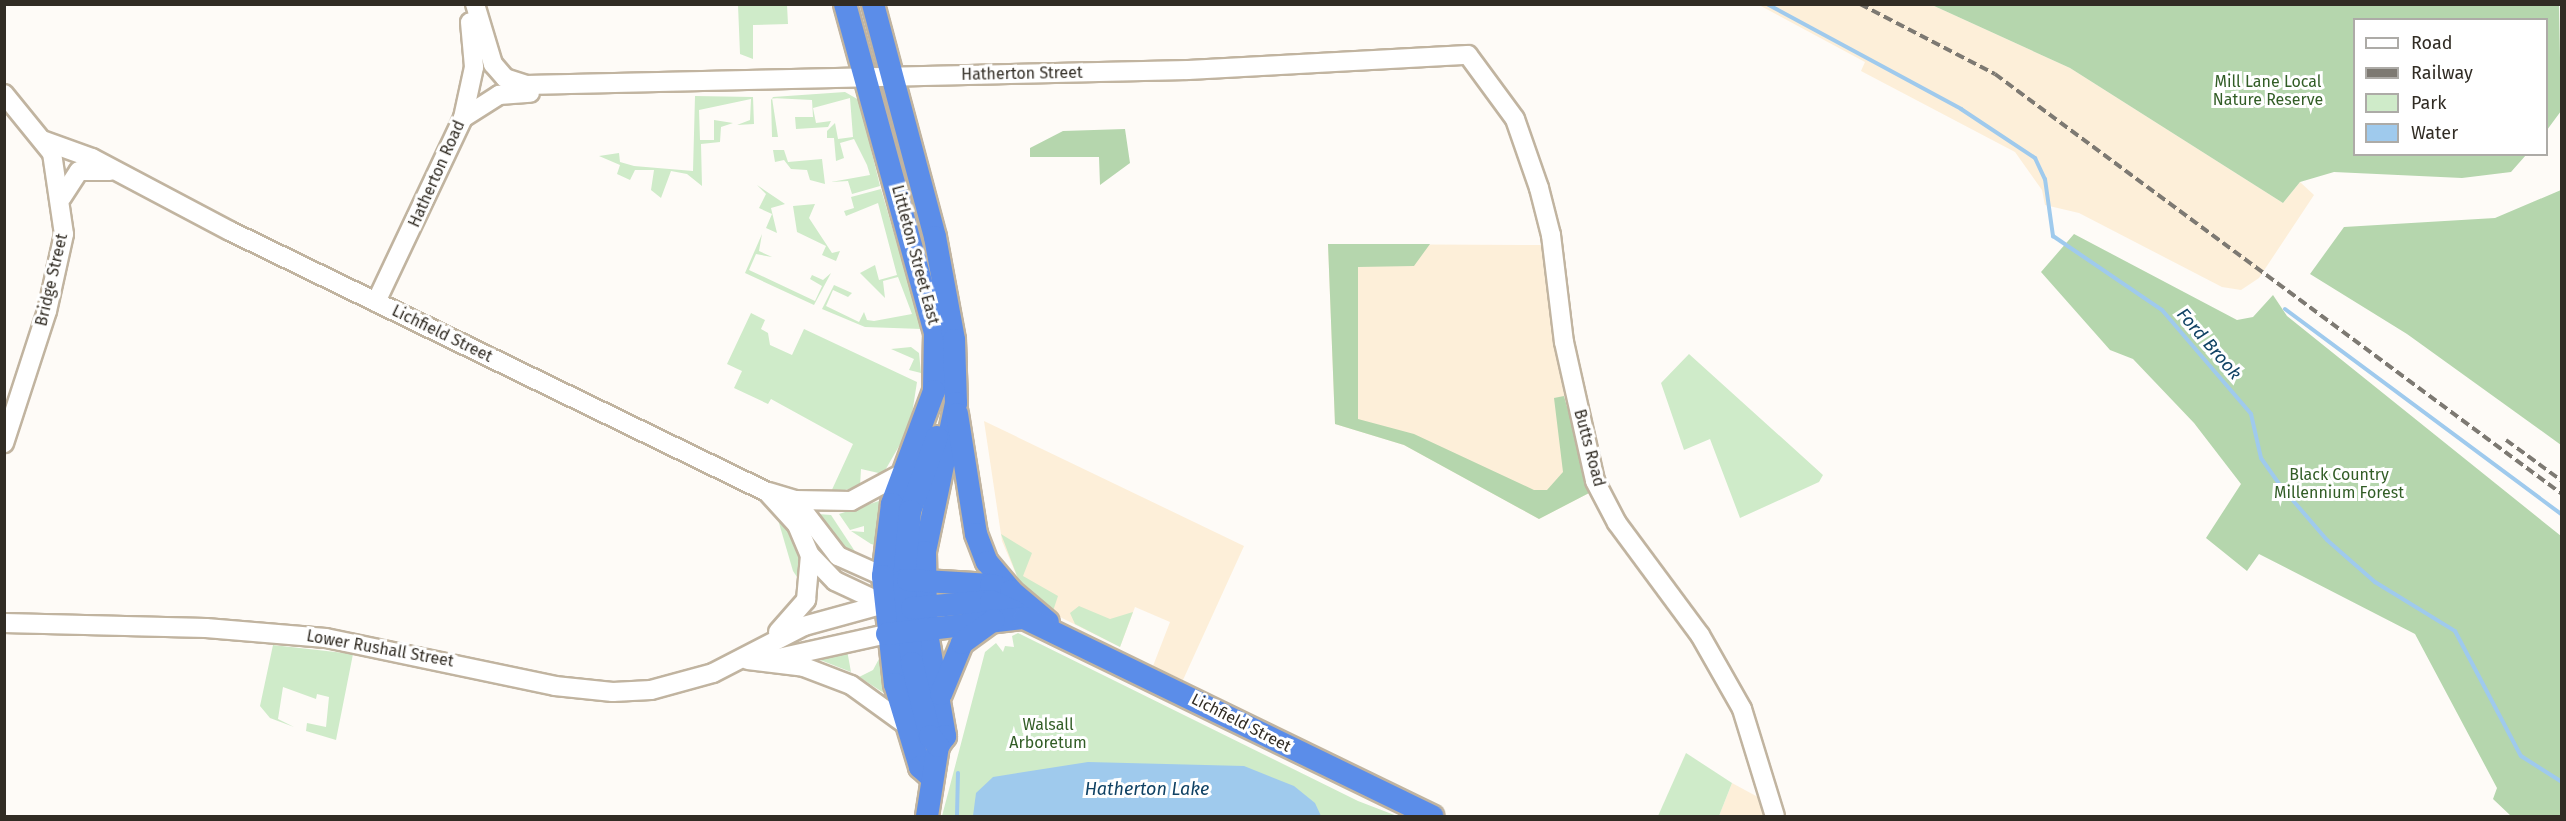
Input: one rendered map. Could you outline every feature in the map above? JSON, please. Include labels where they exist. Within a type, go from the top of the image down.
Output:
[{"type":"highway","name":"Littleton Street East","points":[[845,4],[933,317],[937,351],[930,411],[892,504],[905,604]]},
{"type":"highway","name":"Littleton Street East","points":[[873,4],[945,280],[954,340],[952,418],[928,526],[905,604]]},
{"type":"highway","points":[[952,418],[960,418],[976,534],[987,562],[1011,591]]},
{"type":"highway","name":"Lichfield Street","points":[[905,604],[970,580],[1011,591],[1051,628]]},
{"type":"highway","points":[[905,604],[1002,602],[1024,618]]},
{"type":"highway","points":[[905,604],[940,695],[945,736],[938,746],[931,777],[927,816]]},
{"type":"highway","points":[[905,604],[909,728],[920,767],[931,777]]},
{"type":"highway","points":[[905,604],[930,736],[938,746]]},
{"type":"highway","name":"Lichfield Street","points":[[905,604],[994,620],[1024,618],[1051,628],[1432,816]]},
{"type":"highway","points":[[940,695],[959,647],[994,620]]},
{"type":"street","name":"Hatherton Road","points":[[376,302],[463,118],[475,50],[466,4]]},
{"type":"street","name":"Hatherton Street","points":[[475,4],[490,56],[505,78],[520,84],[575,87]]},
{"type":"street","name":"Hatherton Street","points":[[463,118],[499,94],[575,87],[894,79],[1468,55]]},
{"type":"street","name":"Butts Road","points":[[1468,55],[1515,119],[1539,188],[1551,235],[1564,342],[1595,482],[1629,541],[1716,660],[1743,709],[1775,816]]},
{"type":"street","name":"Bridge Street","points":[[4,94],[52,153],[62,197],[64,234],[50,300],[4,442]]},
{"type":"street","name":"Lichfield Street","points":[[42,140],[119,172],[376,302],[767,492],[795,500],[838,556],[905,604]]},
{"type":"street","name":"Lichfield Street","points":[[62,197],[79,171],[119,172]]},
{"type":"street","points":[[795,500],[833,505],[851,501],[903,473]]},
{"type":"street","name":"Lichfield Street","points":[[767,492],[797,525],[810,555],[851,591],[905,604]]},
{"type":"street","points":[[748,660],[806,600],[810,555]]},
{"type":"street","name":"Lower Rushall Street","points":[[748,660],[804,626],[905,604]]},
{"type":"street","name":"Lower Rushall Street","points":[[4,623],[206,628],[326,638],[555,686],[613,692],[680,684],[905,604]]},
{"type":"street","name":"Lower Rushall Street","points":[[748,660],[804,667],[851,685],[909,728]]},
{"type":"shaded area","points":[[1759,5],[1932,5],[2070,68],[2283,203],[2300,182],[2314,195],[2259,278],[2241,290],[2222,287],[2079,213],[2045,205],[2042,190],[2015,152],[1861,71],[1865,62]]},
{"type":"shaded area","points":[[1328,244],[1545,245],[1556,352],[1572,437],[1591,492],[1539,519],[1404,445],[1335,424]]},
{"type":"shaded area","points":[[984,421],[1244,546],[1183,680],[1153,666],[1170,622],[1135,607],[1120,647],[1060,617],[1019,581],[1002,541]]},
{"type":"shaded area","points":[[1732,783],[1769,803],[1772,816],[1719,816]]},
{"type":"green space","points":[[738,5],[787,5],[788,24],[753,25],[753,59],[740,54]]},
{"type":"green space","name":"Mill Lane Local Nature Reserve","points":[[1932,5],[2559,5],[2561,111],[2548,129],[2548,18],[2353,18],[2353,156],[2525,156],[2511,172],[2462,178],[2334,172],[2300,182],[2283,203],[2070,68]]},
{"type":"green space","points":[[845,92],[859,100],[880,186],[852,194],[848,181],[831,182],[870,175],[854,139],[840,143],[844,158],[836,161],[834,138],[827,138],[827,131],[835,123],[838,139],[853,137],[850,98],[813,108],[816,123],[831,121],[828,127],[796,129],[795,117],[813,117],[812,100],[772,98]]},
{"type":"green space","points":[[695,96],[753,97],[754,124],[737,125],[750,120],[751,99],[699,110],[700,140],[714,140],[714,120],[733,123],[721,127],[720,142],[701,144],[702,186],[687,174],[671,171],[661,198],[651,190],[654,170],[635,170],[630,180],[617,174],[620,165],[599,156],[619,153],[620,162],[634,166],[693,171]]},
{"type":"green space","points":[[772,98],[778,137],[772,137]]},
{"type":"green space","points":[[1125,129],[1130,163],[1100,185],[1099,157],[1030,157],[1030,148],[1063,131]]},
{"type":"green space","points":[[773,150],[784,150],[788,162],[822,159],[825,184],[810,180],[807,170],[791,169],[784,160],[775,162]]},
{"type":"green space","points":[[757,185],[785,204],[771,208],[777,233],[766,228],[772,214],[759,208],[766,194]]},
{"type":"green space","points":[[881,189],[922,329],[865,327],[822,309],[834,285],[852,293],[848,297],[833,290],[826,306],[859,322],[864,312],[867,320],[874,321],[912,314],[898,277],[883,281],[885,298],[860,273],[875,265],[879,280],[897,275],[878,203],[846,216],[844,211],[854,208],[851,197]]},
{"type":"green space","points":[[2561,190],[2561,445],[2407,334],[2310,274],[2344,227],[2495,218]]},
{"type":"green space","points":[[815,204],[809,218],[832,253],[840,251],[836,261],[822,255],[826,246],[797,232],[793,206]]},
{"type":"green space","points":[[762,234],[759,251],[772,257],[756,254],[749,270],[815,301],[822,286],[810,279],[812,275],[823,280],[831,273],[814,305],[745,273]]},
{"type":"green space","name":"Black Country Millennium Forest","points":[[2074,234],[2237,320],[2253,317],[2273,295],[2287,316],[2561,536],[2561,816],[2511,816],[2493,799],[2497,788],[2415,634],[2259,554],[2247,571],[2206,538],[2241,484],[2194,423],[2133,359],[2110,350],[2041,272]]},
{"type":"green space","points":[[1328,244],[1430,244],[1414,266],[1358,267],[1358,419],[1414,434],[1534,490],[1547,490],[1563,472],[1554,398],[1564,396],[1591,492],[1539,519],[1404,445],[1335,424]]},
{"type":"green space","points":[[751,313],[765,320],[761,329],[768,333],[770,345],[792,355],[804,329],[917,382],[910,427],[883,474],[861,469],[860,486],[830,494],[853,444],[771,399],[768,404],[734,388],[742,371],[727,364]]},
{"type":"green space","points":[[911,347],[919,353],[921,373],[909,370],[914,359],[891,349]]},
{"type":"green space","points":[[1689,354],[1823,475],[1819,482],[1740,518],[1710,439],[1684,450],[1661,383]]},
{"type":"green space","points":[[882,500],[875,545],[851,531],[864,532],[864,526],[850,530],[839,514]]},
{"type":"green space","points":[[774,506],[801,553],[803,586],[793,571]]},
{"type":"green space","points":[[818,514],[831,515],[858,556],[843,550]]},
{"type":"green space","points":[[1001,534],[1032,553],[1023,576],[1058,596],[1053,611],[1019,581]]},
{"type":"green space","points":[[1079,606],[1110,619],[1133,612],[1120,647],[1075,624],[1070,613]]},
{"type":"green space","name":"Walsall Arboretum","points":[[1018,633],[1358,801],[1397,816],[942,816],[985,652],[996,643],[1003,652],[1005,646],[1014,647],[1012,636]]},
{"type":"green space","points":[[273,645],[353,654],[336,740],[306,731],[307,723],[326,727],[329,697],[317,694],[316,699],[283,687],[278,719],[294,727],[270,718],[260,706]]},
{"type":"green space","points":[[847,650],[851,672],[815,658]]},
{"type":"green space","points":[[880,657],[889,693],[887,695],[859,677],[873,670]]},
{"type":"green space","points":[[1686,753],[1732,783],[1719,816],[1658,816]]},
{"type":"water","name":"Hatherton Lake","points":[[1088,762],[1244,766],[1294,786],[1315,803],[1321,816],[973,816],[976,793],[993,777]]},
{"type":"waterway","name":"Ford Brook","points":[[1767,4],[1961,109],[2035,158],[2045,179],[2053,236],[2162,310],[2251,414],[2261,458],[2283,489],[2327,540],[2375,582],[2455,631],[2521,756],[2562,782]]},
{"type":"waterway","points":[[2285,309],[2562,515]]},
{"type":"waterway","points":[[957,816],[958,773]]},
{"type":"railway","points":[[1860,4],[1995,74],[2562,494]]},
{"type":"railway","points":[[2506,440],[2562,481]]}]
